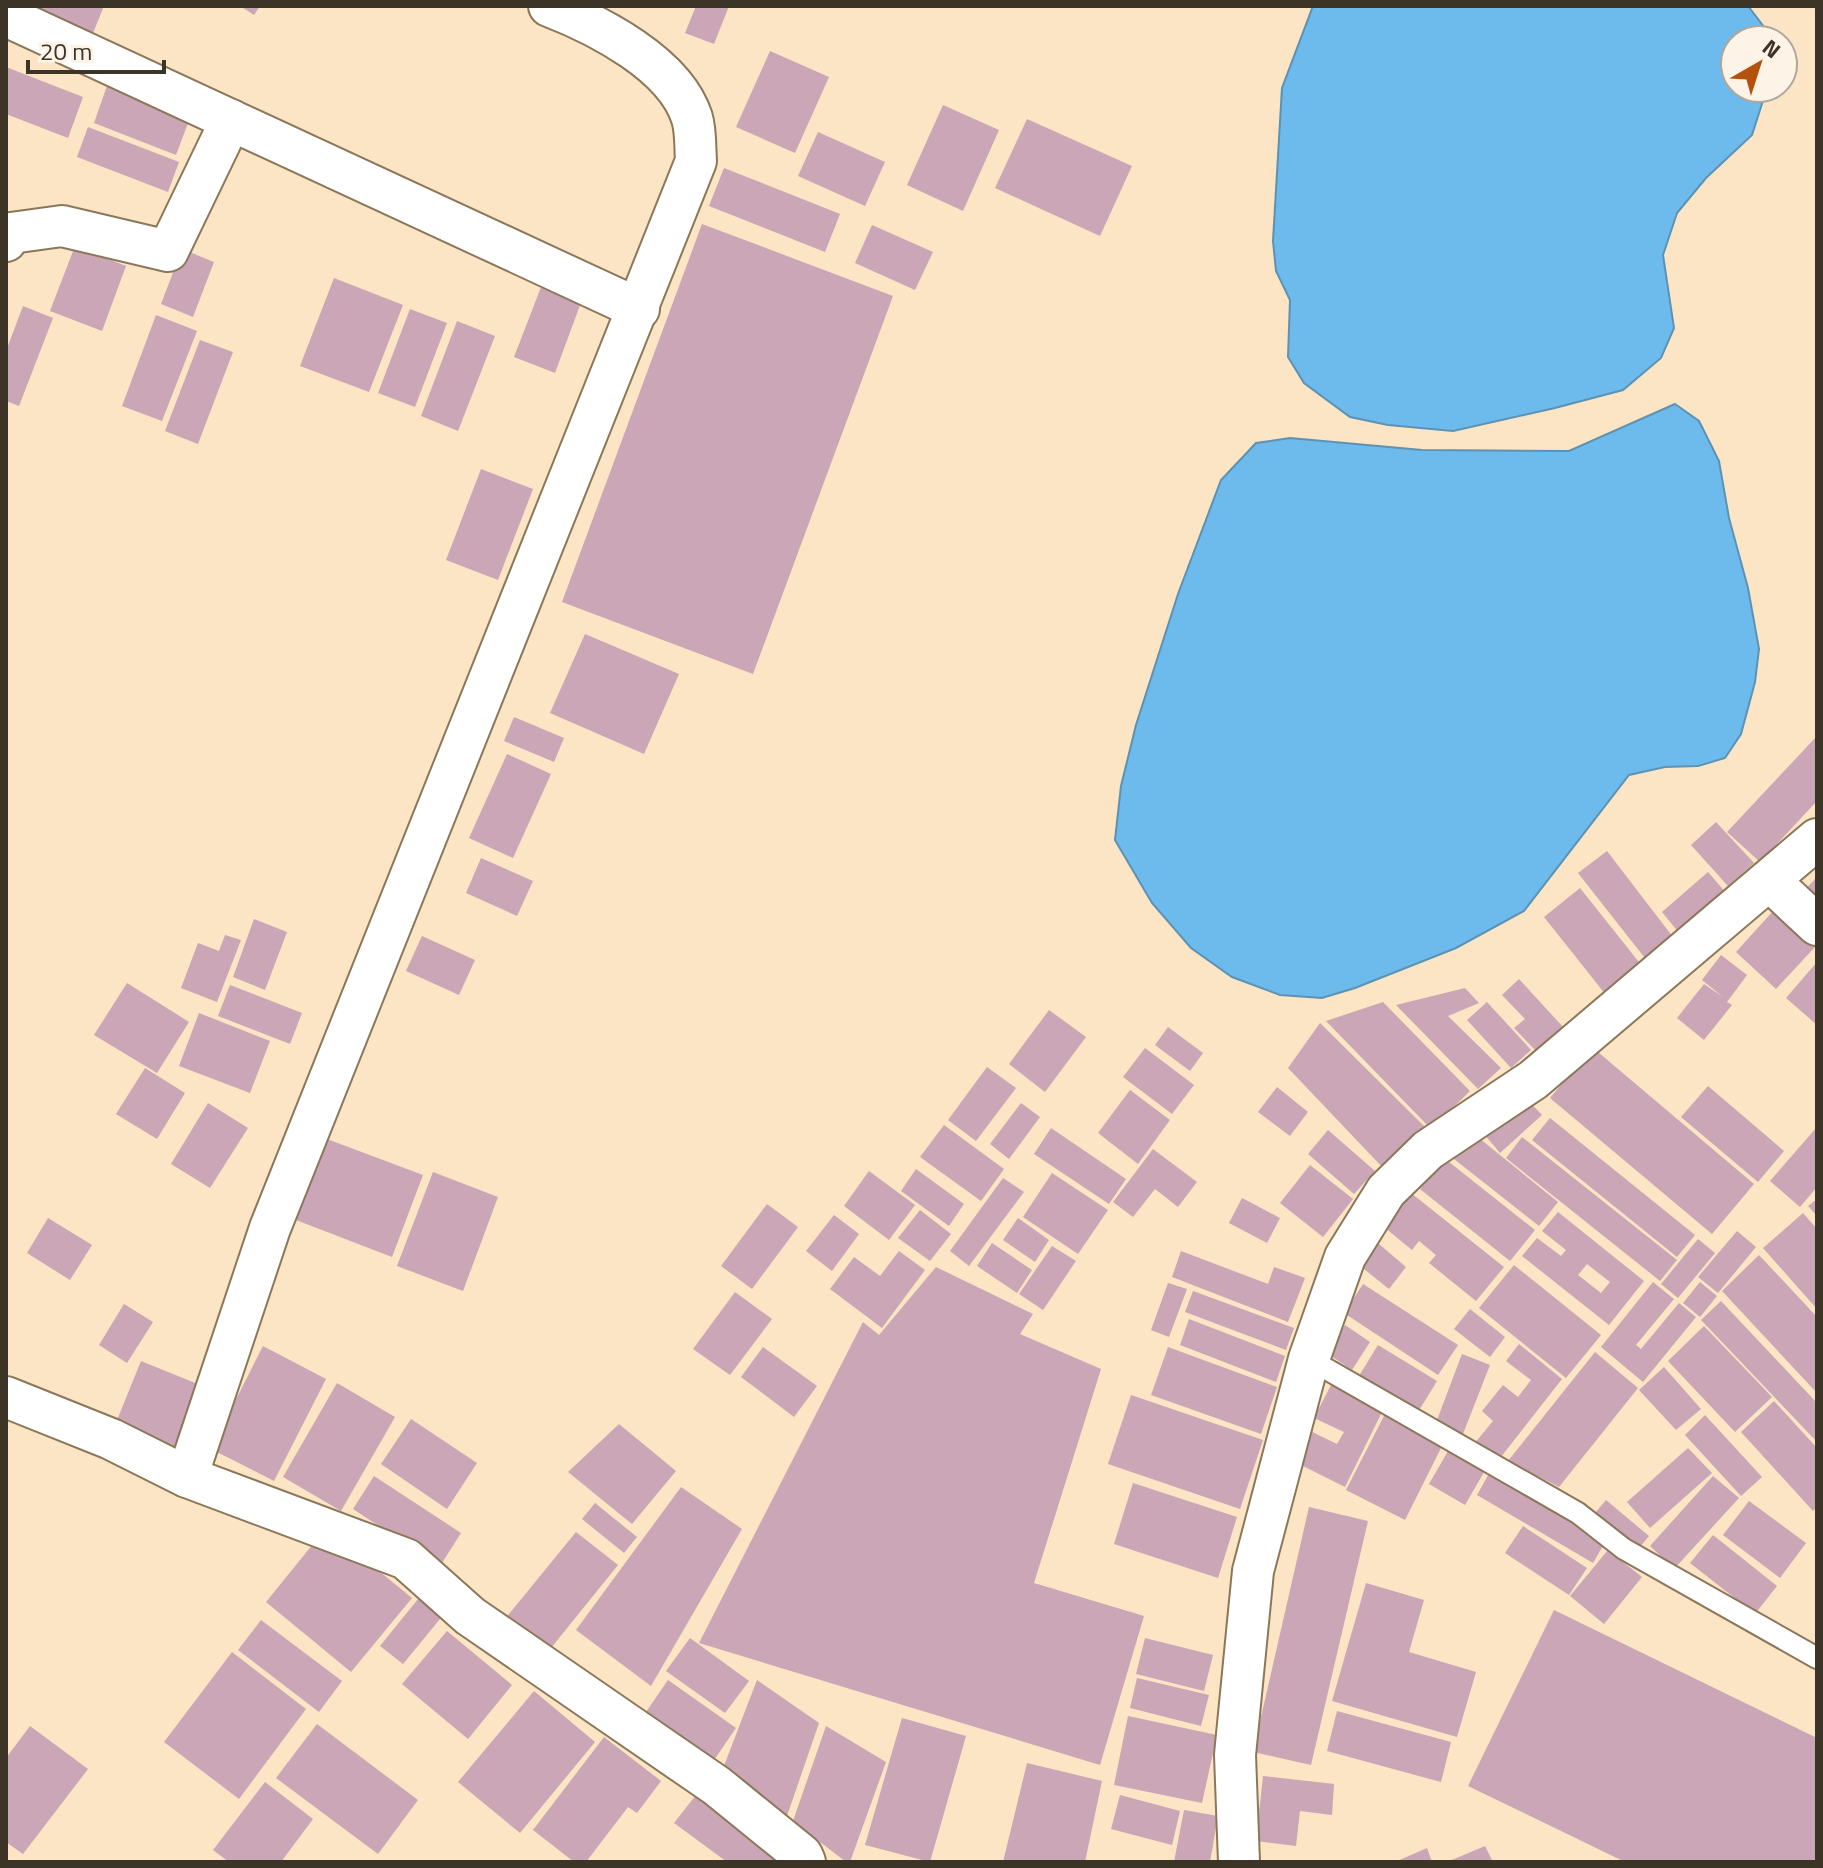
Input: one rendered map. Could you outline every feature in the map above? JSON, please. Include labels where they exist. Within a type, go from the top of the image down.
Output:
[{"type":"street","points":[[187,1477],[270,1228],[696,161],[692,118],[674,87],[634,49],[588,21],[549,6]]},
{"type":"street","points":[[6,16],[639,309]]},
{"type":"street","points":[[6,241],[11,233],[62,226],[168,251],[231,120]]},
{"type":"street","points":[[1239,1862],[1235,1755],[1253,1571],[1309,1359],[1345,1257],[1386,1191],[1428,1150],[1533,1080],[1817,839]]},
{"type":"street","points":[[1770,881],[1817,925]]},
{"type":"street","points":[[6,1397],[111,1439],[187,1477],[406,1559],[470,1616],[717,1786],[802,1855],[805,1862]]},
{"type":"lane","points":[[1309,1359],[1578,1513],[1624,1549],[1817,1658]]},
{"type":"water","points":[[1313,6],[1748,6],[1762,24],[1719,24],[1719,104],[1762,104],[1752,135],[1706,178],[1677,213],[1663,255],[1674,328],[1661,358],[1623,390],[1453,431],[1388,425],[1350,417],[1304,383],[1288,357],[1290,300],[1276,271],[1273,241],[1282,88]]},
{"type":"water","points":[[1675,404],[1699,421],[1719,461],[1759,649],[1755,682],[1741,734],[1725,758],[1698,766],[1665,767],[1629,775],[1524,911],[1456,948],[1355,988],[1322,998],[1280,995],[1232,977],[1191,948],[1152,903],[1115,840],[1121,786],[1136,725],[1178,594],[1221,480],[1256,443],[1290,438],[1422,450],[1569,451]]},
{"type":"building","points":[[36,6],[104,6],[91,38],[33,15]]},
{"type":"building","points":[[240,6],[260,6],[254,15]]},
{"type":"building","points":[[696,6],[729,6],[714,44],[685,33]]},
{"type":"building","points":[[770,51],[829,77],[795,153],[736,127]]},
{"type":"building","points":[[6,67],[83,97],[68,138],[6,114]]},
{"type":"building","points":[[108,83],[191,115],[176,155],[94,123]]},
{"type":"building","points":[[943,105],[999,130],[963,211],[907,185]]},
{"type":"building","points":[[1027,119],[1132,166],[1100,236],[995,188]]},
{"type":"building","points":[[88,127],[179,162],[168,192],[77,157]]},
{"type":"building","points":[[818,132],[885,162],[865,206],[798,176]]},
{"type":"building","points":[[724,168],[840,214],[825,252],[709,206]]},
{"type":"building","points":[[702,224],[893,296],[753,674],[562,602]]},
{"type":"building","points":[[872,225],[933,252],[915,290],[855,263]]},
{"type":"building","points":[[75,246],[126,266],[102,331],[50,311]]},
{"type":"building","points":[[182,249],[214,262],[193,317],[161,304]]},
{"type":"building","points":[[334,278],[403,305],[369,392],[300,366]]},
{"type":"building","points":[[543,282],[583,297],[555,373],[514,357]]},
{"type":"building","points":[[23,306],[53,318],[19,406],[6,401],[6,351]]},
{"type":"building","points":[[410,309],[447,323],[415,407],[378,393]]},
{"type":"building","points":[[156,315],[197,331],[162,421],[122,406]]},
{"type":"building","points":[[457,321],[495,336],[458,431],[421,416]]},
{"type":"building","points":[[200,340],[233,352],[198,444],[165,431]]},
{"type":"building","points":[[481,469],[533,489],[498,580],[446,560]]},
{"type":"building","points":[[585,634],[679,674],[644,754],[550,713]]},
{"type":"building","points":[[514,717],[564,738],[554,762],[504,741]]},
{"type":"building","points":[[1817,736],[1817,801],[1760,862],[1727,832]]},
{"type":"building","points":[[507,754],[551,774],[513,858],[469,838]]},
{"type":"building","points":[[1716,822],[1754,863],[1728,886],[1691,845]]},
{"type":"building","points":[[1607,851],[1676,941],[1648,962],[1578,873]]},
{"type":"building","points":[[481,858],[533,881],[517,916],[466,893]]},
{"type":"building","points":[[1708,872],[1727,894],[1680,934],[1662,912]]},
{"type":"building","points":[[1817,877],[1817,910],[1800,895]]},
{"type":"building","points":[[1580,888],[1642,966],[1606,995],[1544,917]]},
{"type":"building","points":[[1774,910],[1815,947],[1776,989],[1736,952]]},
{"type":"building","points":[[254,919],[287,932],[265,990],[233,977]]},
{"type":"building","points":[[225,935],[241,940],[217,1002],[181,988],[198,943],[219,951]]},
{"type":"building","points":[[422,936],[475,960],[459,995],[406,971]]},
{"type":"building","points":[[1721,955],[1747,975],[1727,1002],[1732,1005],[1704,1040],[1677,1018],[1704,984],[1723,997],[1702,980]]},
{"type":"building","points":[[1817,962],[1817,1025],[1786,998]]},
{"type":"building","points":[[1519,979],[1563,1027],[1536,1051],[1514,1028],[1525,1019],[1502,995]]},
{"type":"building","points":[[127,983],[189,1022],[157,1073],[94,1035]]},
{"type":"building","points":[[230,985],[302,1013],[290,1044],[218,1016]]},
{"type":"building","points":[[1465,988],[1479,1003],[1448,1016],[1501,1068],[1478,1089],[1396,1005]]},
{"type":"building","points":[[1383,1002],[1470,1091],[1431,1129],[1326,1021]]},
{"type":"building","points":[[1487,1002],[1531,1050],[1511,1068],[1467,1020]]},
{"type":"building","points":[[1049,1010],[1086,1037],[1045,1092],[1009,1064]]},
{"type":"building","points":[[199,1013],[270,1041],[250,1093],[179,1066]]},
{"type":"building","points":[[1320,1023],[1427,1129],[1385,1170],[1288,1068]]},
{"type":"building","points":[[1168,1027],[1203,1053],[1190,1071],[1155,1045]]},
{"type":"building","points":[[1592,1047],[1754,1184],[1712,1234],[1550,1098]]},
{"type":"building","points":[[1145,1048],[1194,1085],[1172,1114],[1123,1077]]},
{"type":"building","points":[[987,1067],[1016,1088],[976,1141],[948,1120]]},
{"type":"building","points":[[145,1068],[185,1093],[157,1139],[116,1114]]},
{"type":"building","points":[[1708,1086],[1784,1151],[1758,1182],[1681,1117]]},
{"type":"building","points":[[1277,1087],[1308,1112],[1290,1136],[1258,1112]]},
{"type":"building","points":[[1130,1090],[1170,1120],[1138,1164],[1098,1133]]},
{"type":"building","points":[[1525,1097],[1542,1115],[1500,1153],[1484,1134]]},
{"type":"building","points":[[208,1103],[248,1128],[210,1188],[171,1164]]},
{"type":"building","points":[[1021,1103],[1040,1117],[1009,1159],[990,1144]]},
{"type":"building","points":[[1550,1118],[1695,1235],[1677,1257],[1532,1140]]},
{"type":"building","points":[[944,1125],[1004,1169],[981,1201],[920,1157]]},
{"type":"building","points":[[1817,1127],[1817,1187],[1800,1207],[1770,1181]]},
{"type":"building","points":[[1051,1128],[1126,1179],[1109,1204],[1034,1154]]},
{"type":"building","points":[[1328,1130],[1375,1171],[1354,1194],[1308,1154]]},
{"type":"building","points":[[1474,1134],[1558,1202],[1539,1226],[1454,1159]]},
{"type":"building","points":[[1522,1137],[1677,1260],[1660,1281],[1506,1158]]},
{"type":"building","points":[[327,1139],[423,1175],[392,1257],[296,1220]]},
{"type":"building","points":[[1153,1149],[1197,1182],[1178,1207],[1155,1189],[1133,1217],[1113,1202]]},
{"type":"building","points":[[1444,1158],[1535,1230],[1510,1261],[1420,1189]]},
{"type":"building","points":[[1310,1165],[1353,1199],[1323,1237],[1280,1203]]},
{"type":"building","points":[[916,1169],[964,1204],[949,1226],[901,1191]]},
{"type":"building","points":[[869,1171],[915,1205],[889,1240],[844,1206]]},
{"type":"building","points":[[433,1172],[498,1197],[463,1291],[397,1266]]},
{"type":"building","points":[[1052,1173],[1108,1210],[1078,1254],[1023,1217]]},
{"type":"building","points":[[1003,1178],[1024,1192],[969,1266],[950,1251]]},
{"type":"building","points":[[1411,1193],[1504,1267],[1476,1301],[1429,1263],[1436,1255],[1419,1241],[1412,1250],[1384,1227]]},
{"type":"building","points":[[1242,1198],[1280,1218],[1267,1243],[1229,1223]]},
{"type":"building","points":[[1817,1199],[1817,1216],[1808,1206]]},
{"type":"building","points":[[767,1204],[798,1227],[752,1289],[721,1266]]},
{"type":"building","points":[[920,1210],[951,1234],[930,1261],[898,1238]]},
{"type":"building","points":[[1558,1212],[1644,1281],[1609,1325],[1522,1256],[1537,1238],[1561,1256],[1566,1250],[1542,1231]],"holes":[[[1587,1264],[1610,1282],[1601,1293],[1578,1275]]]},
{"type":"building","points":[[1803,1213],[1817,1229],[1817,1309],[1763,1248]]},
{"type":"building","points":[[834,1215],[859,1234],[832,1271],[806,1251]]},
{"type":"building","points":[[48,1218],[92,1245],[70,1280],[27,1253]]},
{"type":"building","points":[[1018,1218],[1049,1240],[1035,1262],[1003,1240]]},
{"type":"building","points":[[1737,1231],[1756,1247],[1718,1293],[1698,1277]]},
{"type":"building","points":[[1372,1238],[1406,1267],[1389,1289],[1354,1261]]},
{"type":"building","points":[[1698,1239],[1715,1253],[1678,1298],[1661,1284]]},
{"type":"building","points":[[992,1243],[1032,1270],[1017,1293],[977,1266]]},
{"type":"building","points":[[1052,1246],[1076,1261],[1043,1310],[1019,1294]]},
{"type":"building","points":[[899,1251],[925,1270],[882,1328],[830,1289],[854,1257],[880,1276]]},
{"type":"building","points":[[1181,1251],[1268,1284],[1274,1267],[1305,1278],[1288,1322],[1172,1277]]},
{"type":"building","points":[[1759,1255],[1817,1317],[1817,1393],[1722,1291]]},
{"type":"building","points":[[1514,1265],[1601,1335],[1566,1378],[1479,1308]]},
{"type":"building","points":[[936,1267],[1033,1314],[1020,1334],[1101,1369],[1034,1583],[1144,1616],[1100,1765],[699,1643],[863,1322],[879,1335]]},
{"type":"building","points":[[1653,1282],[1674,1299],[1636,1345],[1641,1349],[1679,1303],[1696,1317],[1643,1382],[1601,1347]]},
{"type":"building","points":[[1700,1282],[1717,1296],[1700,1317],[1683,1303]]},
{"type":"building","points":[[1168,1283],[1187,1289],[1169,1337],[1151,1330]]},
{"type":"building","points":[[1363,1284],[1458,1345],[1438,1375],[1344,1313]]},
{"type":"building","points":[[1193,1291],[1294,1328],[1286,1350],[1185,1312]]},
{"type":"building","points":[[735,1292],[772,1319],[730,1375],[693,1349]]},
{"type":"building","points":[[1721,1301],[1817,1403],[1817,1442],[1701,1320]]},
{"type":"building","points":[[124,1304],[153,1322],[127,1363],[99,1345]]},
{"type":"building","points":[[1470,1309],[1505,1337],[1490,1357],[1454,1329]]},
{"type":"building","points":[[1189,1319],[1285,1356],[1276,1382],[1180,1345]]},
{"type":"building","points":[[1345,1325],[1370,1342],[1352,1370],[1325,1352]]},
{"type":"building","points":[[1704,1326],[1772,1397],[1735,1432],[1668,1361]]},
{"type":"building","points":[[1519,1344],[1562,1379],[1497,1462],[1474,1444],[1493,1421],[1482,1411],[1503,1385],[1518,1397],[1531,1380],[1506,1361]]},
{"type":"building","points":[[1378,1345],[1437,1381],[1418,1412],[1359,1376]]},
{"type":"building","points":[[263,1346],[326,1379],[274,1481],[211,1449]]},
{"type":"building","points":[[763,1347],[817,1386],[794,1417],[741,1377]]},
{"type":"building","points":[[1168,1347],[1277,1387],[1261,1434],[1151,1395]]},
{"type":"building","points":[[1595,1352],[1638,1388],[1559,1487],[1508,1461]]},
{"type":"building","points":[[1462,1354],[1490,1365],[1461,1439],[1434,1428]]},
{"type":"building","points":[[141,1361],[205,1387],[179,1451],[115,1425]]},
{"type":"building","points":[[1664,1367],[1701,1409],[1676,1430],[1639,1390]]},
{"type":"building","points":[[337,1383],[395,1417],[341,1511],[283,1477]]},
{"type":"building","points":[[1332,1383],[1384,1408],[1345,1487],[1293,1461],[1308,1430],[1337,1444],[1344,1432],[1314,1418]]},
{"type":"building","points":[[1131,1395],[1263,1440],[1240,1509],[1108,1464]]},
{"type":"building","points":[[1774,1401],[1817,1448],[1817,1507],[1813,1511],[1741,1432]]},
{"type":"building","points":[[1385,1414],[1443,1444],[1405,1520],[1346,1490]]},
{"type":"building","points":[[1705,1415],[1762,1477],[1741,1496],[1685,1435]]},
{"type":"building","points":[[411,1419],[477,1463],[447,1509],[381,1464]]},
{"type":"building","points":[[619,1424],[676,1471],[632,1524],[568,1472]]},
{"type":"building","points":[[1451,1446],[1487,1467],[1465,1505],[1429,1484]]},
{"type":"building","points":[[1688,1448],[1712,1473],[1650,1528],[1627,1502]]},
{"type":"building","points":[[1491,1470],[1607,1539],[1593,1563],[1477,1495]]},
{"type":"building","points":[[374,1476],[461,1533],[440,1566],[353,1509]]},
{"type":"building","points":[[1713,1476],[1739,1498],[1674,1569],[1650,1546]]},
{"type":"building","points":[[1133,1483],[1237,1517],[1218,1578],[1114,1544]]},
{"type":"building","points":[[681,1487],[742,1529],[651,1686],[576,1630]]},
{"type":"building","points":[[1606,1500],[1649,1536],[1635,1553],[1591,1518]]},
{"type":"building","points":[[1749,1501],[1806,1543],[1780,1578],[1723,1535]]},
{"type":"building","points":[[595,1503],[637,1537],[624,1553],[582,1519]]},
{"type":"building","points":[[1309,1507],[1368,1521],[1311,1765],[1253,1752]]},
{"type":"building","points":[[1523,1526],[1587,1568],[1569,1595],[1505,1553]]},
{"type":"building","points":[[326,1528],[412,1598],[351,1672],[266,1602]]},
{"type":"building","points":[[576,1532],[618,1565],[547,1653],[505,1619]]},
{"type":"building","points":[[1713,1535],[1777,1586],[1755,1614],[1690,1563]]},
{"type":"building","points":[[1608,1550],[1642,1577],[1604,1624],[1570,1596]]},
{"type":"building","points":[[1366,1583],[1424,1600],[1409,1652],[1476,1672],[1457,1737],[1332,1701]]},
{"type":"building","points":[[427,1588],[449,1608],[403,1664],[380,1646]]},
{"type":"building","points":[[1554,1610],[1817,1738],[1817,1862],[1625,1862],[1468,1786]]},
{"type":"building","points":[[261,1620],[342,1681],[319,1712],[238,1650]]},
{"type":"building","points":[[447,1631],[512,1685],[468,1739],[402,1684]]},
{"type":"building","points":[[690,1638],[749,1681],[725,1713],[666,1671]]},
{"type":"building","points":[[1145,1638],[1213,1655],[1204,1691],[1136,1674]]},
{"type":"building","points":[[232,1652],[306,1709],[239,1799],[164,1742]]},
{"type":"building","points":[[1137,1678],[1209,1695],[1201,1726],[1130,1708]]},
{"type":"building","points":[[668,1680],[736,1728],[712,1763],[644,1715]]},
{"type":"building","points":[[757,1680],[819,1723],[787,1816],[722,1771]]},
{"type":"building","points":[[534,1691],[595,1742],[520,1833],[458,1782]]},
{"type":"building","points":[[1337,1711],[1451,1742],[1441,1782],[1327,1751]]},
{"type":"building","points":[[1128,1716],[1217,1735],[1202,1803],[1114,1785]]},
{"type":"building","points":[[902,1718],[966,1736],[930,1862],[865,1845]]},
{"type":"building","points":[[317,1724],[418,1800],[378,1854],[276,1778]]},
{"type":"building","points":[[30,1726],[88,1769],[23,1854],[6,1842],[6,1758]]},
{"type":"building","points":[[826,1726],[886,1762],[850,1862],[793,1821]]},
{"type":"building","points":[[604,1737],[661,1781],[637,1813],[628,1807],[586,1862],[574,1862],[533,1830]]},
{"type":"building","points":[[1027,1763],[1102,1781],[1085,1862],[1003,1862]]},
{"type":"building","points":[[1263,1776],[1334,1784],[1332,1815],[1300,1811],[1296,1846],[1256,1841]]},
{"type":"building","points":[[265,1782],[313,1819],[281,1862],[229,1862],[213,1850]]},
{"type":"building","points":[[696,1795],[784,1862],[727,1862],[674,1823]]},
{"type":"building","points":[[1120,1795],[1180,1811],[1172,1845],[1111,1829]]},
{"type":"building","points":[[1184,1810],[1218,1816],[1210,1862],[1174,1862]]},
{"type":"building","points":[[1485,1846],[1493,1862],[1447,1862]]},
{"type":"building","points":[[1427,1848],[1432,1862],[1395,1862]]}]
